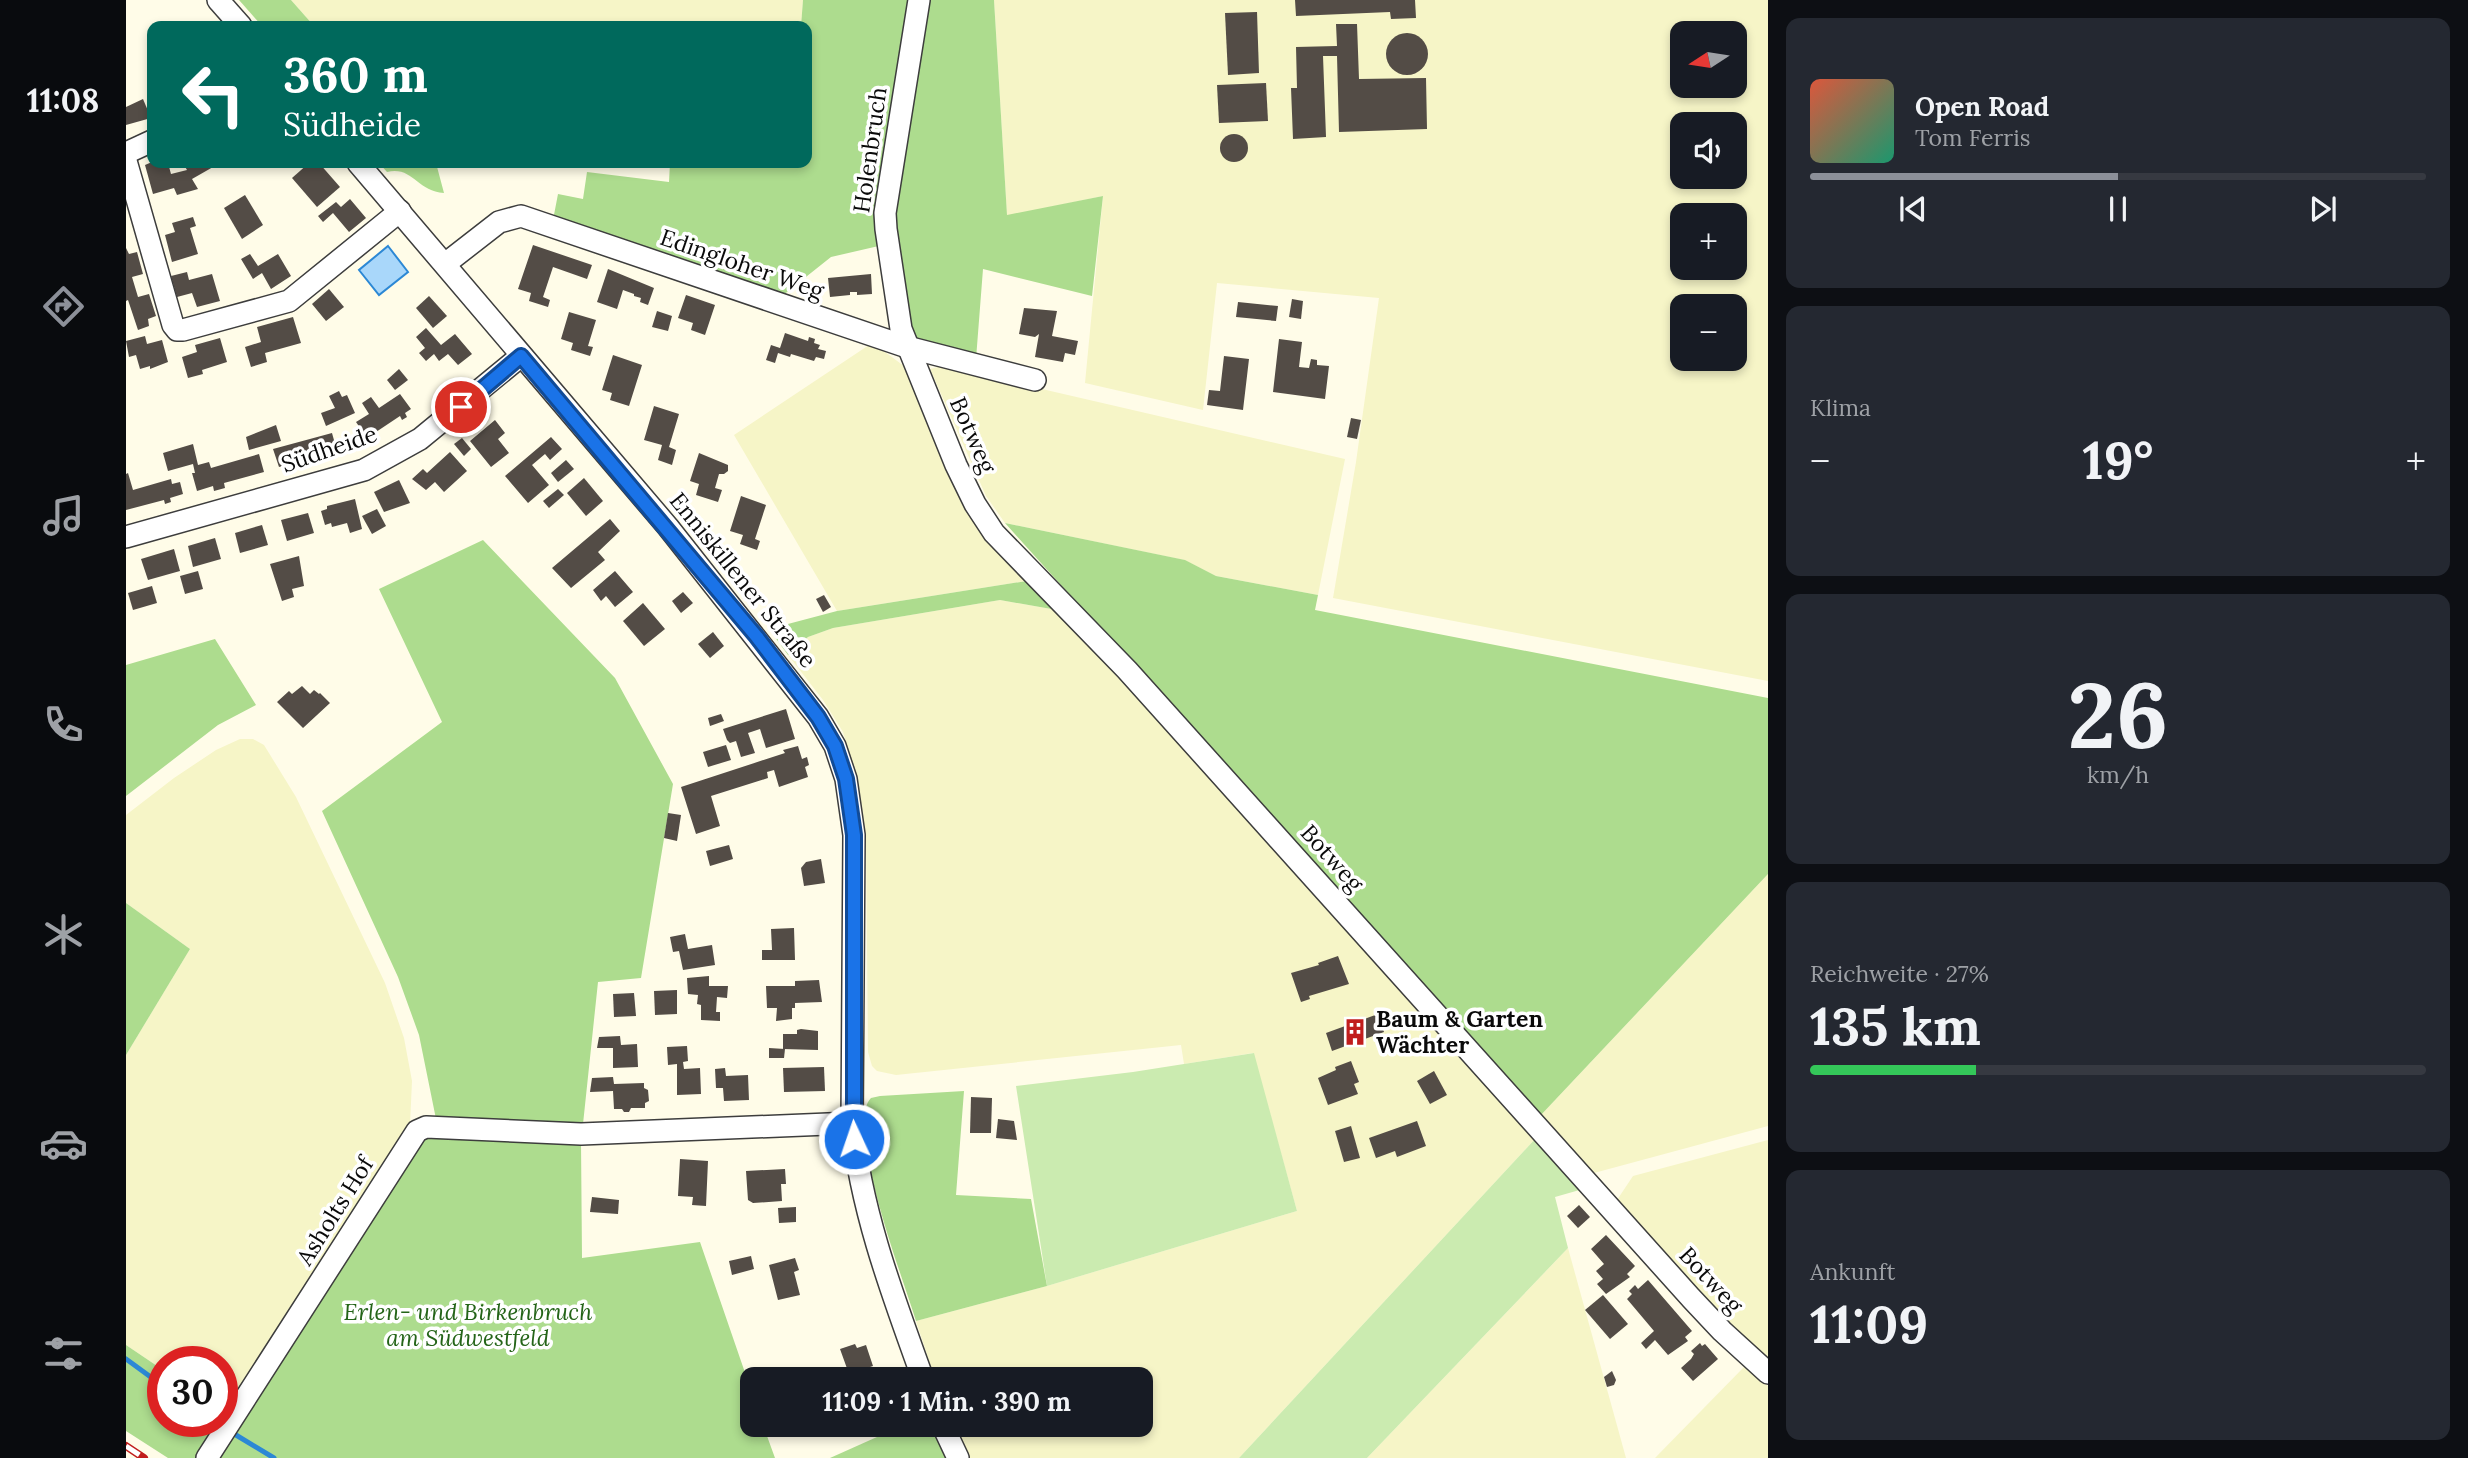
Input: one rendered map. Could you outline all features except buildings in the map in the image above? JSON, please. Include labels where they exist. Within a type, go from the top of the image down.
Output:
[{"type":"street","points":[[218,0],[237,21]]},
{"type":"street","name":"Holenbruch","points":[[907,347],[898,317],[886,214],[919,0]]},
{"type":"street","points":[[126,153],[147,143]]},
{"type":"street","points":[[126,161],[173,325],[177,330],[289,301],[400,211]]},
{"type":"street","name":"Enniskillener Straße","points":[[362,168],[757,637],[818,717],[835,746],[846,779],[854,835],[852,1123],[864,1199],[919,1367]]},
{"type":"street","name":"Edingloher Weg","points":[[445,264],[499,222],[521,216],[907,347],[1035,380]]},
{"type":"street","name":"Botweg","points":[[907,347],[956,465],[975,504],[994,533],[1127,670],[1691,1298],[1768,1373]]},
{"type":"street","name":"Südheide","points":[[126,537],[364,470],[419,439],[521,356]]},
{"type":"street","name":"Asholts Hof","points":[[207,1458],[417,1131],[426,1127],[581,1134],[852,1123]]},
{"type":"street","points":[[948,1437],[958,1458]]},
{"type":"green space","points":[[239,0],[291,0],[310,21],[258,21]]},
{"type":"green space","points":[[291,0],[803,0],[801,21],[310,21]]},
{"type":"green space","points":[[803,0],[912,0],[883,245],[831,257],[782,296],[553,220],[558,194],[583,199],[587,172],[669,182],[670,168],[812,168],[812,21],[801,21]]},
{"type":"green space","points":[[927,0],[994,0],[1007,215],[1103,196],[1092,296],[983,269],[976,359],[914,341],[909,331],[894,212]]},
{"type":"green space","points":[[994,0],[1768,0],[1768,681],[1333,598],[1356,462],[1379,298],[1217,283],[1203,410],[1085,383],[1103,196],[1007,216]]},
{"type":"green space","points":[[383,168],[437,168],[444,193],[427,188],[403,172],[387,172]]},
{"type":"green space","points":[[869,345],[881,349],[908,369],[949,466],[1033,580],[837,611],[734,435]]},
{"type":"green space","points":[[942,366],[1345,459],[1318,595],[1216,576],[1184,560],[1005,523],[986,496],[930,369]]},
{"type":"green space","points":[[1005,523],[1185,560],[1216,576],[1318,595],[1315,610],[1768,698],[1768,874],[1540,1116]]},
{"type":"green space","points":[[483,540],[615,678],[673,784],[641,978],[598,982],[583,1124],[436,1119],[419,1035],[398,977],[322,811],[442,722],[379,589]]},
{"type":"green space","points":[[1033,580],[1057,610],[1000,600],[833,628],[808,637],[788,655],[769,629],[837,611]]},
{"type":"green space","points":[[1000,600],[1057,610],[1536,1138],[1239,1458],[968,1458],[958,1437],[1153,1437],[1153,1367],[931,1367],[916,1321],[1047,1286],[1297,1211],[1253,1053],[1184,1064],[1181,1045],[896,1075],[877,1071],[872,1066],[868,1052],[866,836],[858,781],[843,732],[823,700],[788,655],[808,637],[833,628]]},
{"type":"green space","points":[[215,639],[256,705],[218,725],[126,796],[126,665]]},
{"type":"green space","points":[[240,739],[253,739],[264,745],[296,797],[385,983],[404,1038],[412,1081],[410,1125],[238,1392],[238,1346],[147,1346],[147,1359],[126,1345],[126,1055],[190,949],[126,903],[126,815],[216,750]]},
{"type":"green space","points":[[1768,874],[1768,1126],[1594,1173],[1540,1116]]},
{"type":"green space","points":[[126,903],[190,949],[126,1055]]},
{"type":"green space","points":[[1254,1053],[1297,1211],[1047,1286],[1016,1086],[1133,1072]]},
{"type":"green space","points":[[964,1091],[956,1195],[1031,1199],[1047,1286],[916,1321],[870,1170],[865,1139],[865,1114],[871,1098]]},
{"type":"green space","name":"Erlen- und Birkenbruch am Südwestfeld","points":[[425,1136],[581,1142],[582,1258],[700,1242],[743,1367],[740,1367],[740,1437],[767,1437],[775,1458],[215,1458],[229,1437],[238,1437],[238,1423]]},
{"type":"green space","points":[[1536,1138],[1583,1189],[1555,1197],[1568,1248],[1367,1458],[1239,1458]]},
{"type":"green space","points":[[1768,1140],[1768,1359],[1744,1339],[1617,1200],[1633,1176]]},
{"type":"green space","points":[[1568,1248],[1626,1458],[1367,1458]]},
{"type":"green space","points":[[126,1345],[147,1359],[147,1437],[209,1437],[196,1458],[168,1458],[126,1431]]},
{"type":"green space","points":[[1745,1366],[1768,1386],[1768,1458],[1655,1458]]},
{"type":"green space","points":[[877,1437],[936,1437],[946,1458],[830,1458]]},
{"type":"water","points":[[388,246],[408,272],[379,295],[359,270]]},
{"type":"waterway","points":[[126,1359],[147,1374]]},
{"type":"waterway","points":[[238,1436],[274,1458]]},
{"type":"railway","points":[[126,1446],[144,1458]]},
{"type":"place","name":"Baum & Garten Wächter","points":[[1355,1032]]},
{"type":"route","points":[[461,407],[521,356],[668,527],[757,637],[818,717],[835,746],[846,779],[854,835],[854,1139]]}]
